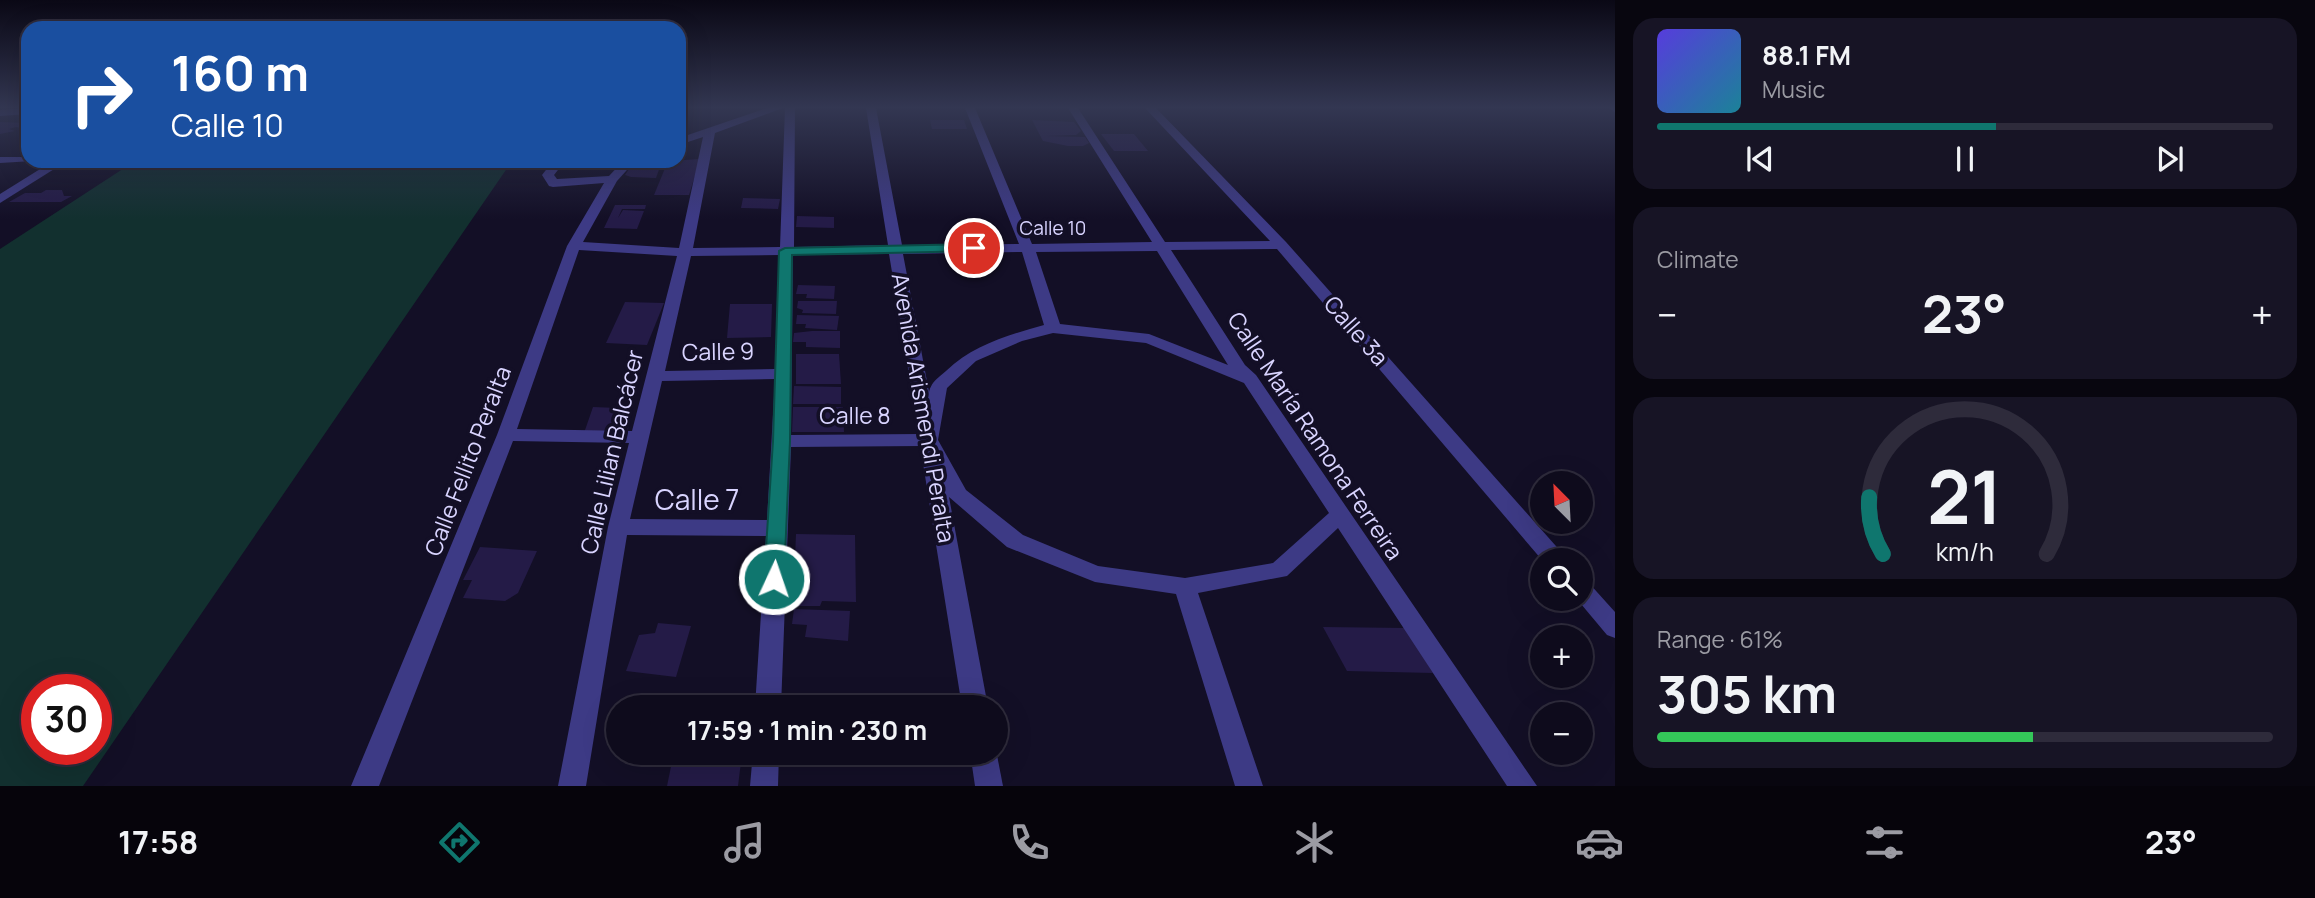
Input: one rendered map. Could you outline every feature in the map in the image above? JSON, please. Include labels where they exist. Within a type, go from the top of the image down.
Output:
[{"type":"street","name":"Calle Lilian Balcácer","points":[[572,786],[618,527],[685,252],[707,145]]},
{"type":"street","points":[[769,695],[782,441],[781,374],[789,145]]},
{"type":"street","name":"Avenida Arismendi Peralta","points":[[877,145],[973,695]]},
{"type":"street","points":[[985,145],[1027,247],[1053,328]]},
{"type":"street","name":"Calle María Ramona Ferreira","points":[[1096,145],[1239,368],[1250,379],[1523,786]]},
{"type":"street","name":"Calle 3a","points":[[1185,145],[1281,244],[1545,548]]},
{"type":"street","points":[[0,160],[21,160]]},
{"type":"street","points":[[0,199],[53,168]]},
{"type":"street","points":[[554,168],[548,175],[553,183],[612,179]]},
{"type":"street","name":"Calle Fellito Peralta","points":[[365,786],[506,436],[575,246],[612,179],[622,168]]},
{"type":"street","name":"Calle 10","points":[[575,246],[685,252],[1281,244]]},
{"type":"street","points":[[1250,379],[1149,339],[1053,328],[1016,338],[970,357],[939,386],[929,440],[958,495],[1015,541],[1095,574],[1185,587],[1279,570],[1339,515]]},
{"type":"street","name":"Calle 9","points":[[654,376],[781,374]]},
{"type":"street","points":[[506,436],[638,437]]},
{"type":"street","name":"Calle 8","points":[[782,441],[929,440]]},
{"type":"street","name":"Calle 7","points":[[618,527],[776,528]]},
{"type":"street","points":[[1185,587],[1250,786]]},
{"type":"street","points":[[1593,603],[1615,628]]},
{"type":"street","points":[[764,786],[765,765]]},
{"type":"street","points":[[986,765],[989,786]]},
{"type":"green space","points":[[124,168],[507,168],[112,744],[112,674],[21,674],[21,765],[97,765],[83,786],[0,786],[0,249]]},
{"type":"building","points":[[1109,145],[1143,145],[1148,151],[1114,151]]},
{"type":"building","points":[[700,159],[689,195],[654,195],[665,168],[686,168],[686,160]]},
{"type":"building","points":[[630,168],[660,168],[656,178],[625,175]]},
{"type":"building","points":[[46,190],[62,190],[64,196],[72,196],[61,202],[9,202],[25,193],[41,193]]},
{"type":"building","points":[[743,198],[780,199],[778,209],[741,208]]},
{"type":"building","points":[[615,205],[646,205],[645,209],[622,209],[618,218],[623,210],[644,211],[637,229],[604,228]]},
{"type":"building","points":[[797,216],[834,217],[834,228],[796,227]]},
{"type":"building","points":[[798,285],[835,286],[834,299],[806,298],[807,294],[796,294]]},
{"type":"building","points":[[798,301],[837,301],[836,314],[802,313],[803,310],[797,308]]},
{"type":"building","points":[[625,302],[664,303],[647,345],[606,343]]},
{"type":"building","points":[[730,304],[772,304],[771,337],[727,338]]},
{"type":"building","points":[[797,315],[839,316],[837,330],[805,328],[806,324],[796,324]]},
{"type":"building","points":[[840,331],[840,348],[806,347],[806,342],[793,342],[794,333]]},
{"type":"building","points":[[796,354],[839,354],[841,384],[796,384]]},
{"type":"building","points":[[794,386],[841,387],[841,404],[793,404]]},
{"type":"building","points":[[593,407],[618,408],[615,418],[631,418],[627,433],[584,433]]},
{"type":"building","points":[[793,407],[843,407],[844,432],[792,432]]},
{"type":"building","points":[[796,534],[855,535],[856,602],[822,601],[820,606],[793,606]]},
{"type":"building","points":[[480,547],[537,551],[518,593],[505,601],[463,598],[472,580],[463,580]]},
{"type":"building","points":[[794,609],[850,611],[848,641],[805,637],[807,625],[792,624]]},
{"type":"building","points":[[658,623],[691,626],[676,677],[626,671],[639,635],[655,633]]},
{"type":"building","points":[[1323,627],[1406,628],[1433,673],[1347,671]]},
{"type":"building","points":[[671,765],[741,765],[738,786],[667,786]]},
{"type":"route","points":[[774,579],[782,441],[785,251],[974,248]]}]
